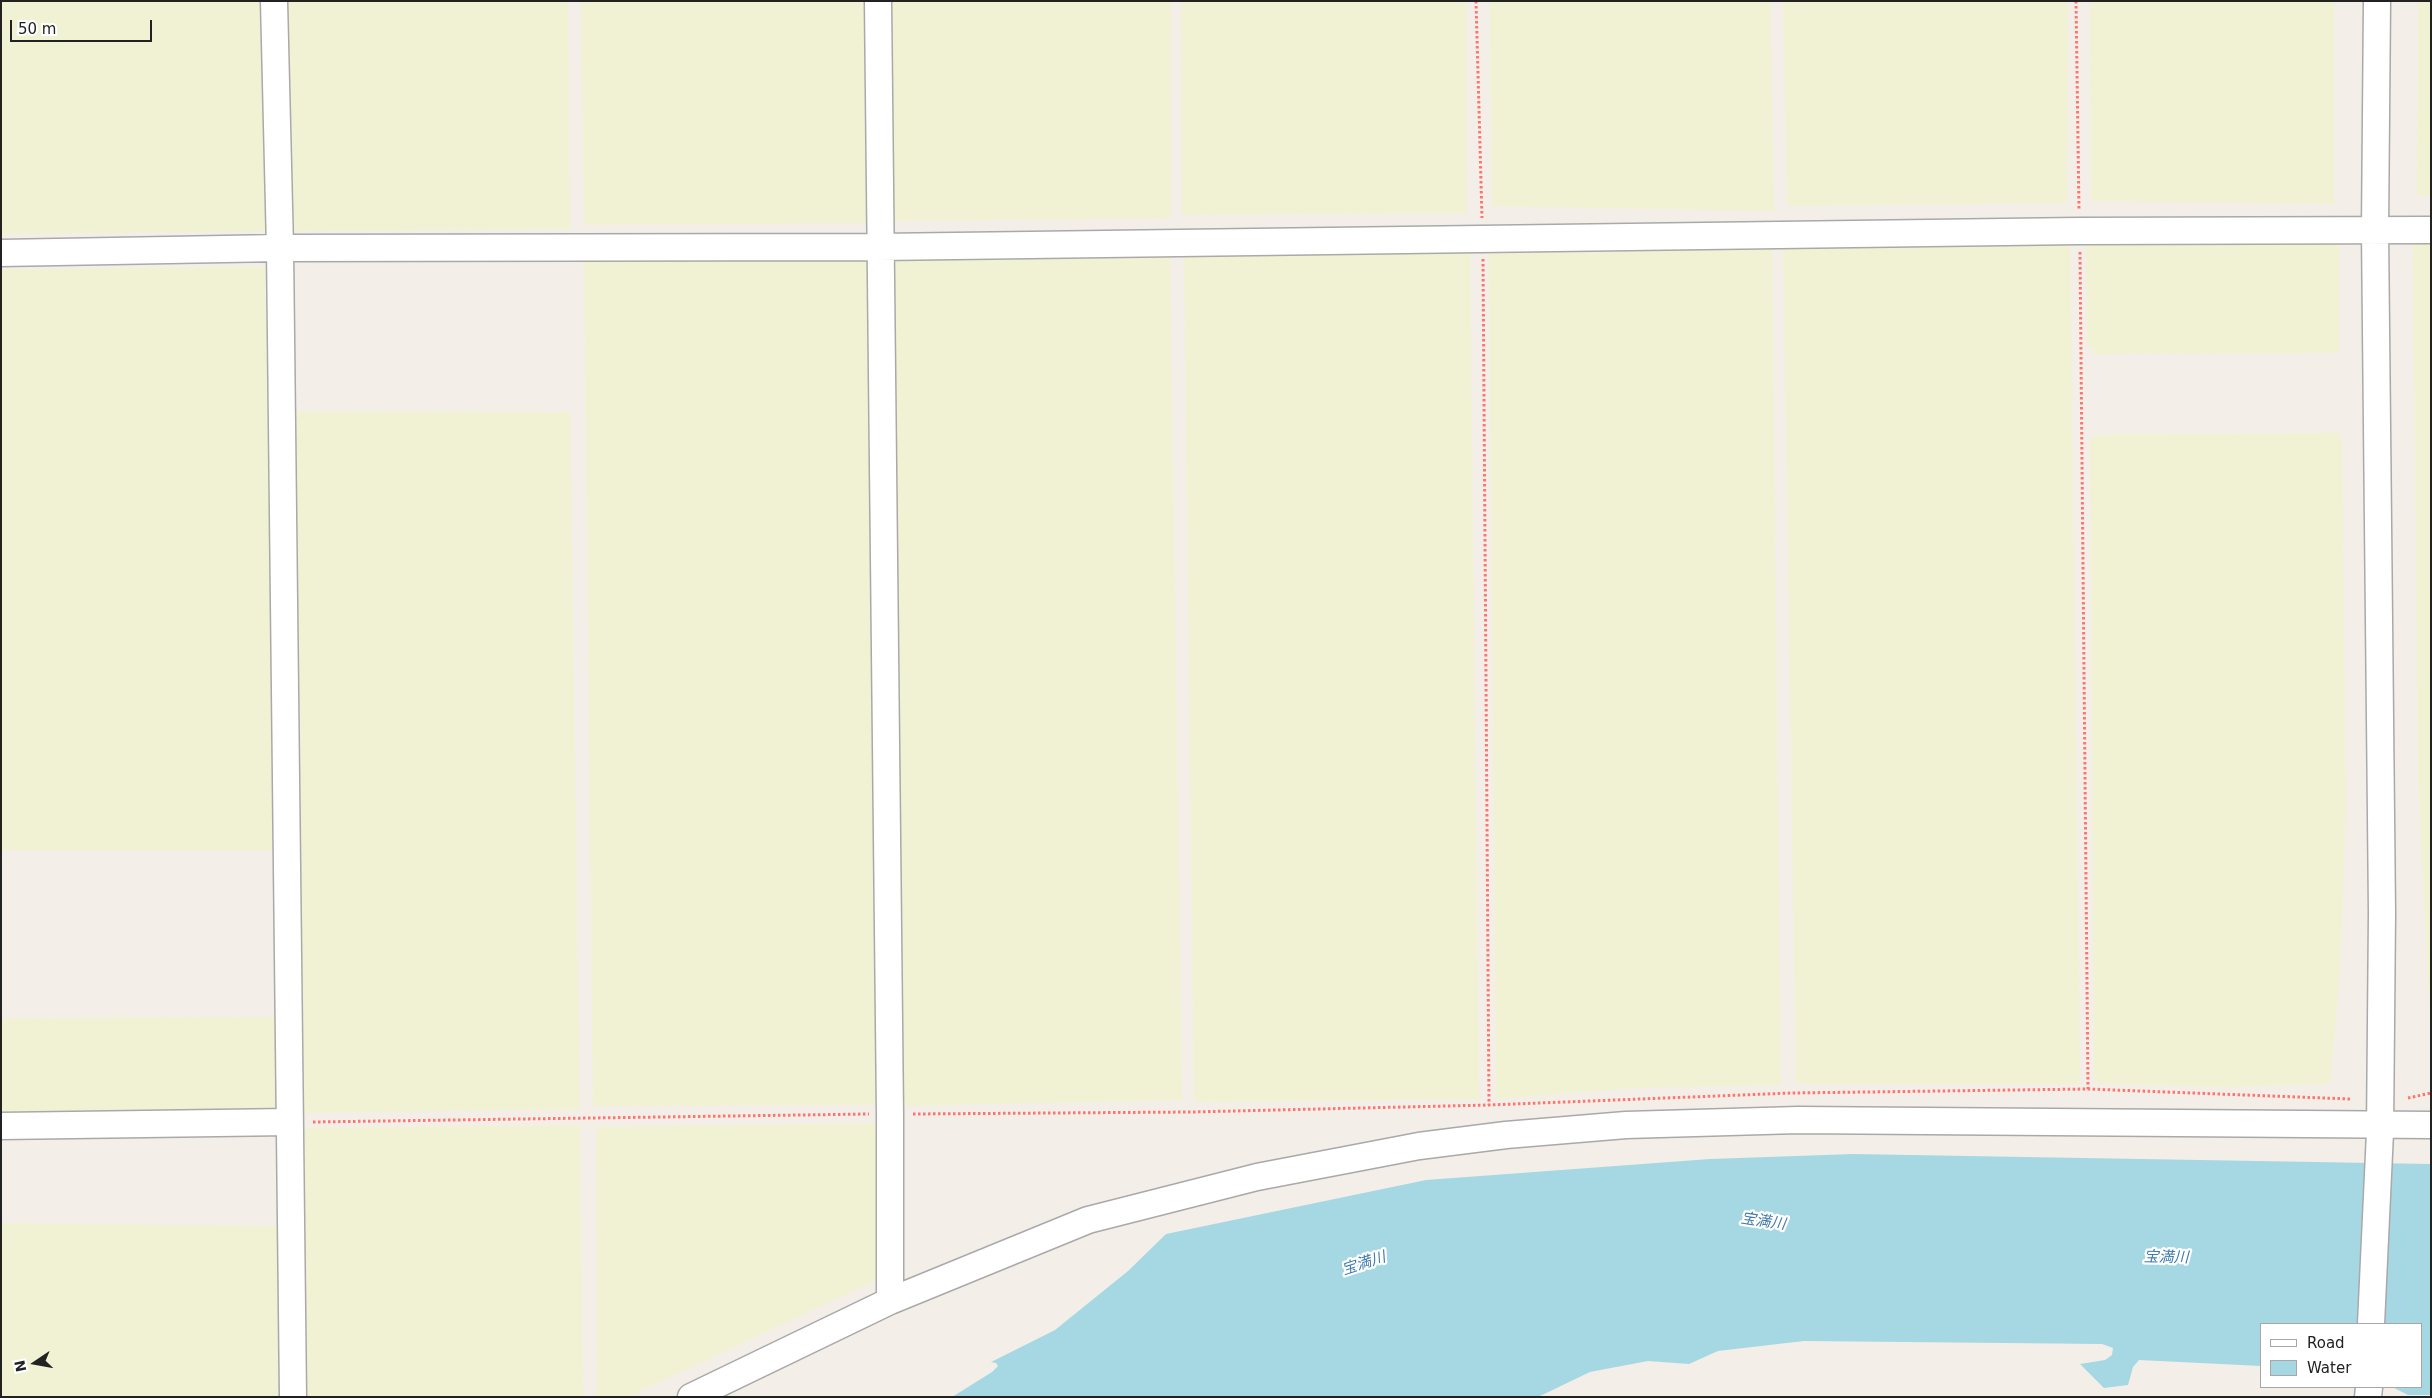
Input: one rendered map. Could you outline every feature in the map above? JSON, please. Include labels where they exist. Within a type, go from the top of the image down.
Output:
[{"type":"street","points":[[274,1],[280,248],[293,1397]]},
{"type":"street","points":[[878,1],[890,1114],[890,1301]]},
{"type":"street","points":[[2372,1323],[2380,1128],[2381,691],[2375,231],[2377,1]]},
{"type":"street","points":[[1,253],[280,248],[880,247],[2079,231],[2431,230]]},
{"type":"street","points":[[690,1397],[890,1301],[1088,1220],[1257,1177],[1419,1146],[1506,1135],[1626,1125],[1798,1120],[2380,1128],[2431,1125]]},
{"type":"street","points":[[1,1126],[290,1122]]},
{"type":"path","points":[[1476,1],[1482,239],[1489,1105]]},
{"type":"path","points":[[2076,1],[2088,1089]]},
{"type":"path","points":[[290,1122],[890,1114],[1060,1114],[1489,1105],[1792,1093],[2088,1089],[2350,1099]]},
{"type":"path","points":[[2408,1098],[2431,1093]]},
{"type":"green space","points":[[1,1],[262,1],[267,231],[1,234]]},
{"type":"green space","points":[[285,1],[568,1],[570,229],[288,231]]},
{"type":"green space","points":[[581,1],[867,1],[868,223],[584,225]]},
{"type":"green space","points":[[889,1],[1171,1],[1171,218],[889,221]]},
{"type":"green space","points":[[1181,1],[1466,1],[1467,213],[1182,215]]},
{"type":"green space","points":[[1490,1],[1770,1],[1774,211],[1492,206]]},
{"type":"green space","points":[[1783,1],[2068,1],[2067,203],[1787,206]]},
{"type":"green space","points":[[2090,1],[2334,1],[2334,204],[2091,201]]},
{"type":"green space","points":[[2418,1],[2431,1],[2431,196],[2417,196]]},
{"type":"green space","points":[[2413,236],[2431,236],[2431,1047],[2418,779]]},
{"type":"green space","points":[[2065,237],[2070,245],[2080,1084],[1796,1084],[1783,245]]},
{"type":"green space","points":[[2339,238],[2339,353],[2093,354],[2093,347],[2087,348],[2086,243]]},
{"type":"green space","points":[[1772,244],[1781,1085],[1634,1088],[1496,1099],[1489,251]]},
{"type":"green space","points":[[1464,247],[1470,254],[1479,1099],[1194,1102],[1184,253]]},
{"type":"green space","points":[[1170,251],[1182,1100],[900,1106],[891,255]]},
{"type":"green space","points":[[872,257],[881,1105],[593,1106],[584,262]]},
{"type":"green space","points":[[265,267],[274,850],[1,850],[1,269]]},
{"type":"green space","points":[[291,411],[570,412],[580,1109],[296,1113]]},
{"type":"green space","points":[[2339,433],[2342,442],[2346,811],[2340,970],[2330,1084],[2229,1087],[2101,1084],[2094,1079],[2090,440],[2094,435]]},
{"type":"green space","points":[[278,1017],[278,1110],[1,1116],[1,1018]]},
{"type":"green space","points":[[878,1123],[877,1280],[628,1397],[597,1397],[596,1127]]},
{"type":"green space","points":[[580,1125],[583,1397],[301,1397],[298,1128]]},
{"type":"green space","points":[[1,1223],[278,1226],[281,1397],[1,1397]]},
{"type":"water","name":"宝満川","points":[[1853,1154],[2431,1164],[2431,1395],[2408,1395],[2394,1388],[2422,1388],[2422,1323],[2260,1323],[2260,1366],[2139,1360],[2133,1367],[2128,1385],[2104,1388],[2080,1364],[2105,1360],[2112,1355],[2113,1348],[2102,1344],[1804,1341],[1718,1351],[1689,1364],[1648,1361],[1590,1372],[1538,1397],[952,1397],[992,1372],[998,1366],[996,1363],[991,1362],[1055,1330],[1128,1271],[1166,1234],[1426,1180],[1710,1159]]}]
